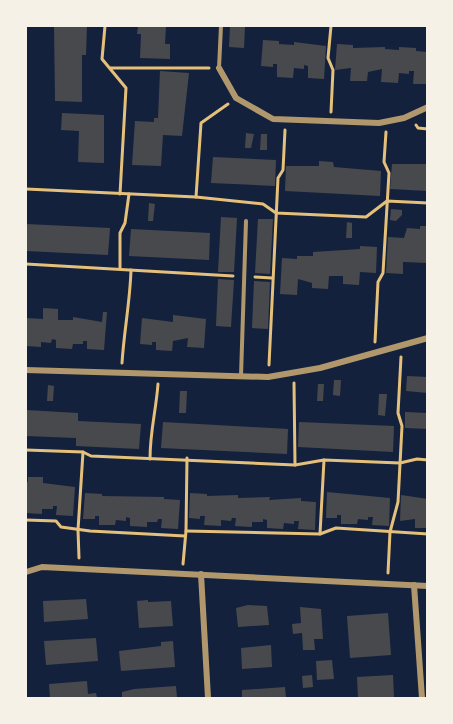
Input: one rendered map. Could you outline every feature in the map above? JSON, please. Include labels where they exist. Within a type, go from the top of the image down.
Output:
[{"type":"street","points":[[219,68],[236,98],[273,119],[330,123],[386,121],[404,118],[428,107]]},
{"type":"street","points":[[26,370],[268,377],[294,374],[428,338]]},
{"type":"street","points":[[26,572],[42,567],[428,586]]},
{"type":"street","points":[[201,574],[208,699]]},
{"type":"street","points":[[414,585],[422,699]]},
{"type":"lane","points":[[219,68],[221,26]]},
{"type":"lane","points":[[241,377],[246,221]]},
{"type":"path","points":[[105,26],[102,59],[126,88],[120,194]]},
{"type":"path","points":[[330,123],[333,70],[328,58],[331,26]]},
{"type":"path","points":[[109,68],[219,68]]},
{"type":"path","points":[[196,197],[201,123],[236,98]]},
{"type":"path","points":[[268,377],[278,178],[283,170],[286,120]]},
{"type":"path","points":[[375,353],[378,282],[383,273],[389,172],[384,162],[386,121]]},
{"type":"path","points":[[26,189],[196,197],[263,204],[276,213],[366,217],[387,201],[428,203]]},
{"type":"path","points":[[120,269],[120,233],[126,223],[129,194]]},
{"type":"path","points":[[26,264],[272,278]]},
{"type":"path","points":[[122,374],[124,322],[130,308],[131,270]]},
{"type":"path","points":[[387,584],[390,532],[398,502],[402,426],[398,413],[401,345]]},
{"type":"path","points":[[294,374],[292,412],[296,428],[295,465]]},
{"type":"path","points":[[150,459],[150,425],[156,412],[159,375]]},
{"type":"path","points":[[26,450],[83,452],[91,456],[187,458],[295,465],[324,460],[400,463],[417,459],[428,460]]},
{"type":"path","points":[[80,569],[78,530],[83,452]]},
{"type":"path","points":[[182,573],[186,531],[187,458]]},
{"type":"path","points":[[320,534],[324,460]]},
{"type":"path","points":[[26,520],[56,520],[61,527],[78,530],[185,536]]},
{"type":"path","points":[[186,531],[320,534],[336,528],[428,534]]},
{"type":"building","points":[[54,26],[87,26],[86,55],[82,55],[82,102],[55,101]]},
{"type":"building","points":[[138,26],[166,27],[165,44],[170,44],[170,59],[140,58],[141,34],[137,34]]},
{"type":"building","points":[[230,26],[245,26],[244,48],[229,47]]},
{"type":"building","points":[[263,40],[279,41],[279,44],[294,45],[294,42],[326,46],[324,79],[308,78],[308,66],[304,65],[304,69],[294,68],[293,78],[277,77],[277,64],[273,64],[273,67],[261,66]]},
{"type":"building","points":[[337,44],[353,45],[353,48],[385,47],[385,49],[399,50],[399,47],[416,48],[416,51],[428,52],[428,84],[413,84],[414,71],[409,71],[409,74],[399,73],[398,83],[381,82],[382,69],[368,72],[367,81],[350,81],[351,68],[335,70]]},
{"type":"building","points":[[160,71],[189,73],[182,136],[163,135],[161,166],[132,165],[135,121],[154,122],[154,118],[158,118]]},
{"type":"building","points":[[62,113],[104,115],[104,163],[78,162],[79,131],[61,130]]},
{"type":"building","points":[[246,133],[254,134],[251,148],[245,148]]},
{"type":"building","points":[[261,134],[267,134],[267,150],[260,150]]},
{"type":"building","points":[[213,157],[276,160],[275,186],[211,183]]},
{"type":"building","points":[[319,161],[333,162],[334,167],[381,171],[380,196],[285,191],[286,166],[319,166]]},
{"type":"building","points":[[392,164],[428,164],[428,191],[390,189]]},
{"type":"building","points":[[149,203],[155,204],[153,221],[148,221]]},
{"type":"building","points":[[391,209],[402,210],[402,215],[396,221],[390,220]]},
{"type":"building","points":[[221,217],[237,218],[234,272],[218,272]]},
{"type":"building","points":[[258,219],[273,219],[270,274],[255,273]]},
{"type":"building","points":[[347,222],[352,223],[352,238],[346,238]]},
{"type":"building","points":[[26,224],[110,228],[108,255],[26,251]]},
{"type":"building","points":[[420,226],[428,226],[428,263],[403,262],[403,274],[386,273],[388,237],[404,238],[407,228],[420,229]]},
{"type":"building","points":[[131,229],[210,233],[209,260],[129,256]]},
{"type":"building","points":[[360,246],[377,247],[376,273],[360,272],[359,285],[343,284],[343,276],[329,276],[328,289],[312,288],[312,283],[298,279],[297,295],[280,294],[282,258],[297,259],[297,256],[313,256],[313,252],[360,249]]},
{"type":"building","points":[[218,279],[234,280],[231,327],[216,326]]},
{"type":"building","points":[[254,281],[270,282],[268,329],[252,328]]},
{"type":"building","points":[[43,308],[58,309],[58,320],[73,320],[73,317],[102,322],[103,312],[107,312],[104,350],[87,349],[87,341],[83,341],[83,344],[73,344],[72,349],[56,348],[56,340],[52,339],[51,343],[41,342],[41,347],[26,346],[26,318],[43,319]]},
{"type":"building","points":[[173,315],[206,319],[204,348],[187,347],[188,338],[173,341],[172,351],[156,350],[156,342],[152,342],[152,345],[140,344],[142,318],[173,322]]},
{"type":"building","points":[[407,376],[428,377],[428,393],[406,391]]},
{"type":"building","points":[[334,380],[341,380],[340,396],[333,395]]},
{"type":"building","points":[[318,384],[324,384],[323,401],[317,401]]},
{"type":"building","points":[[48,385],[54,386],[53,401],[47,401]]},
{"type":"building","points":[[180,391],[187,391],[186,413],[179,413]]},
{"type":"building","points":[[379,394],[387,394],[385,416],[378,415]]},
{"type":"building","points":[[26,410],[78,413],[78,421],[141,424],[139,449],[76,446],[76,438],[26,436]]},
{"type":"building","points":[[405,412],[428,413],[428,429],[405,428]]},
{"type":"building","points":[[163,422],[288,429],[287,454],[161,448]]},
{"type":"building","points":[[299,422],[394,426],[393,452],[298,447]]},
{"type":"building","points":[[28,477],[43,477],[43,483],[75,487],[73,516],[56,515],[57,506],[53,506],[53,509],[42,509],[42,514],[26,513]]},
{"type":"building","points":[[327,492],[390,498],[389,526],[372,525],[373,517],[368,517],[368,520],[358,519],[357,524],[341,524],[341,515],[337,515],[337,518],[326,518]]},
{"type":"building","points":[[85,493],[102,494],[102,496],[164,497],[164,499],[180,500],[178,529],[161,528],[162,519],[158,519],[157,522],[147,522],[147,527],[130,526],[130,518],[126,517],[126,521],[116,520],[115,525],[99,525],[99,516],[95,516],[95,519],[83,519]]},
{"type":"building","points":[[190,493],[207,494],[207,496],[238,495],[238,498],[270,497],[269,500],[301,498],[301,501],[316,502],[315,530],[298,529],[299,521],[294,521],[294,524],[284,523],[283,529],[267,528],[267,520],[263,519],[263,522],[252,522],[252,527],[235,526],[236,518],[232,518],[231,521],[221,520],[221,526],[204,525],[205,516],[200,516],[200,519],[189,518]]},
{"type":"building","points":[[401,495],[428,499],[428,528],[415,528],[415,519],[400,521]]},
{"type":"building","points":[[86,599],[88,619],[44,622],[43,601]]},
{"type":"building","points":[[148,600],[148,602],[171,601],[173,626],[139,628],[137,601]]},
{"type":"building","points":[[248,605],[267,606],[269,625],[238,627],[236,608]]},
{"type":"building","points":[[300,607],[321,609],[323,639],[314,639],[315,650],[303,650],[302,633],[293,634],[292,624],[301,623]]},
{"type":"building","points":[[388,613],[391,655],[350,658],[347,616]]},
{"type":"building","points":[[96,638],[98,661],[46,665],[44,641]]},
{"type":"building","points":[[173,641],[175,667],[121,671],[119,651],[161,646],[161,642]]},
{"type":"building","points":[[271,645],[272,667],[242,669],[241,648]]},
{"type":"building","points":[[332,660],[334,679],[317,680],[316,661]]},
{"type":"building","points":[[312,675],[313,687],[303,688],[302,676]]},
{"type":"building","points":[[393,675],[394,698],[358,698],[357,677]]},
{"type":"building","points":[[87,681],[88,694],[96,693],[97,698],[50,698],[49,684]]},
{"type":"building","points":[[176,686],[177,698],[122,698],[122,692],[134,689]]},
{"type":"building","points":[[285,687],[286,698],[242,698],[242,690]]}]
